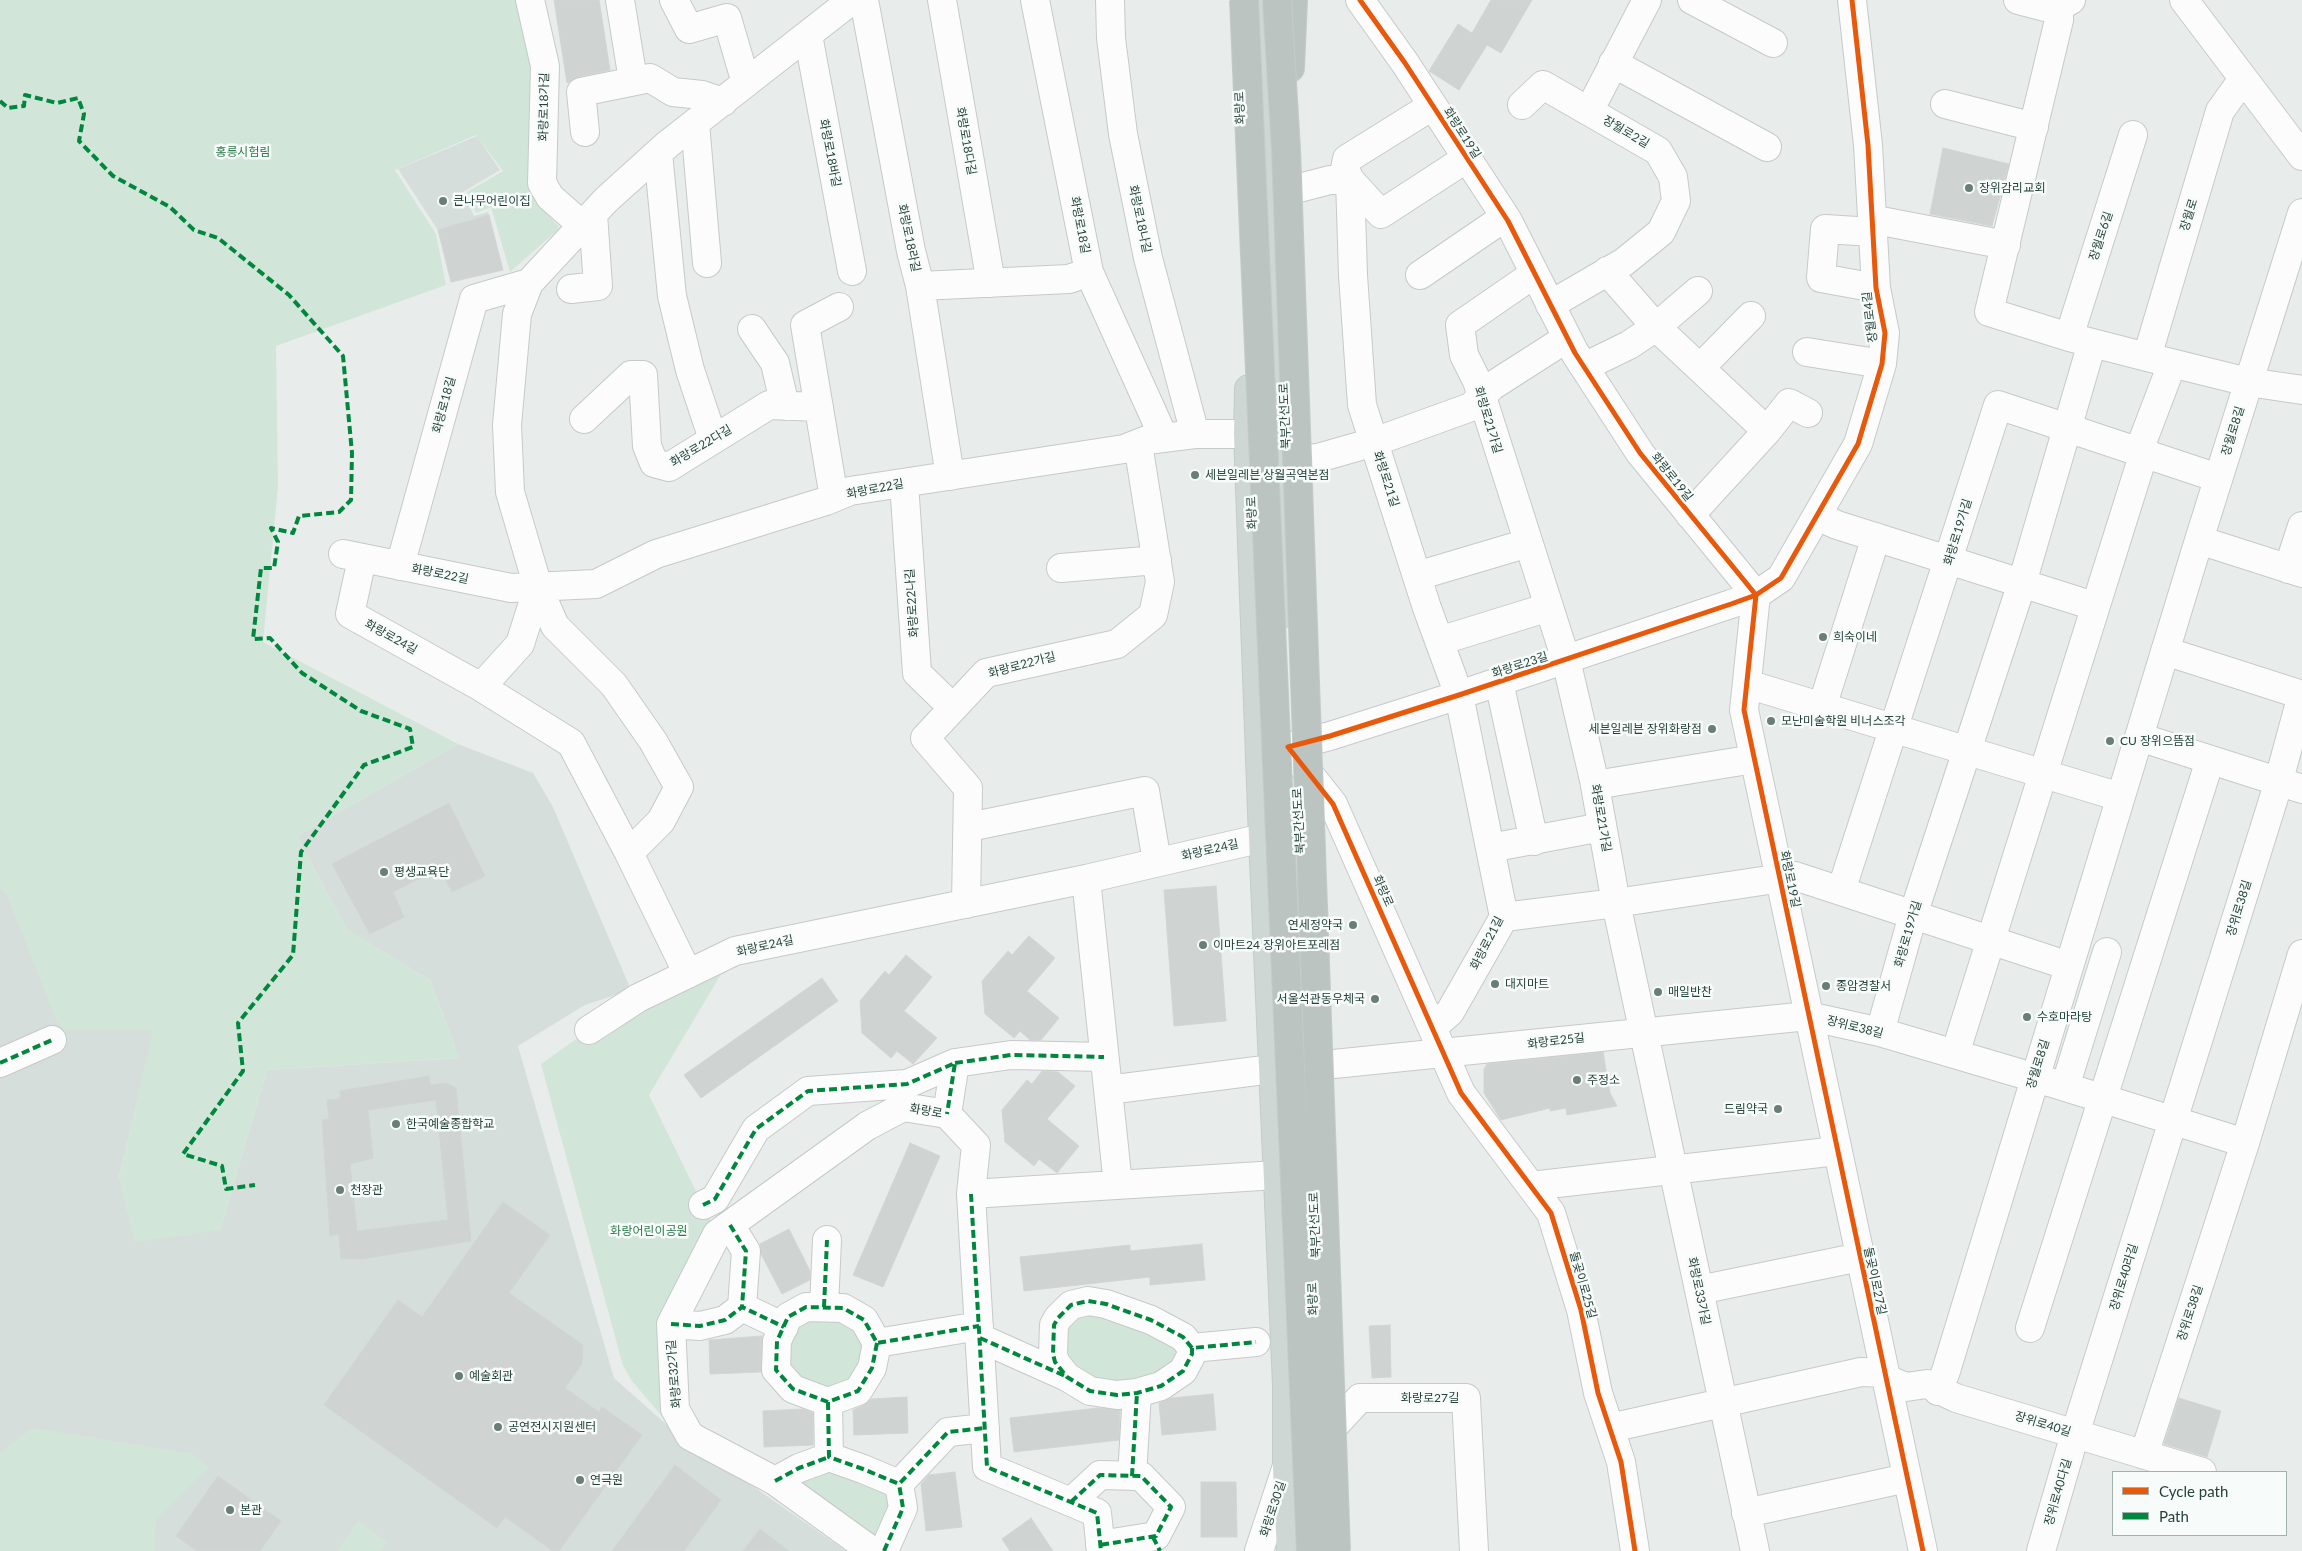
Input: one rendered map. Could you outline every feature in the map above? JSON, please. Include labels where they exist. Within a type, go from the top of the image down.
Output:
[{"type":"highway","points":[[1225,0],[1227,32],[1248,84]]},
{"type":"highway","name":"북부간선도로","points":[[1244,0],[1311,1551]]},
{"type":"highway","name":"북부간선도로","points":[[1277,0],[1286,149],[1336,1551]]},
{"type":"highway","points":[[1286,149],[1293,0]]},
{"type":"main road","name":"화랑로","points":[[1237,0],[1248,434],[1272,1068],[1287,1385],[1287,1468],[1292,1551]]},
{"type":"main road","name":"화랑로","points":[[1262,0],[1286,459],[1281,516],[1288,747],[1304,1067],[1324,1551]]},
{"type":"main road","points":[[1252,504],[1267,504],[1281,516]]},
{"type":"main road","points":[[1287,1385],[1305,1402],[1317,1383]]},
{"type":"main road","points":[[1287,1440],[1306,1424],[1320,1441]]},
{"type":"street","name":"화랑로18가길","points":[[530,0],[545,66],[542,183],[550,196],[583,225]]},
{"type":"street","points":[[620,0],[633,80]]},
{"type":"street","points":[[674,0],[689,29],[727,18],[746,83]]},
{"type":"street","name":"화랑로18라길","points":[[864,0],[911,251],[920,286],[950,476]]},
{"type":"street","name":"화랑로18다길","points":[[942,0],[991,282]]},
{"type":"street","name":"화랑로18길","points":[[1035,0],[1089,272],[1151,441]]},
{"type":"street","name":"화랑로18나길","points":[[1110,0],[1111,38],[1122,134],[1148,258],[1194,434]]},
{"type":"street","name":"화랑로19길","points":[[1360,0],[1505,217],[1567,338],[1640,453],[1756,595],[1744,710],[1808,1016]]},
{"type":"street","name":"장월로2길","points":[[1588,111],[1647,0]]},
{"type":"street","points":[[1692,0],[1773,43]]},
{"type":"street","name":"장월로4길","points":[[1756,595],[1781,578],[1858,444],[1882,364],[1885,333],[1876,288],[1868,145],[1852,0]]},
{"type":"street","points":[[2018,0],[2045,7],[2065,4],[2059,20],[1989,312],[2080,340],[2159,361],[2248,382],[2302,390]]},
{"type":"street","points":[[2184,0],[2302,156]]},
{"type":"street","points":[[630,853],[661,821],[679,787],[653,742],[614,685],[555,626],[538,587],[510,492],[508,435],[517,314],[529,283],[583,225],[658,154],[808,35],[839,4]]},
{"type":"street","name":"화랑로18바길","points":[[808,35],[852,271]]},
{"type":"street","points":[[1613,63],[1767,147]]},
{"type":"street","points":[[585,132],[581,92],[633,80],[650,78],[673,92],[702,95],[723,102]]},
{"type":"street","name":"장월로","points":[[2159,361],[2220,111],[2243,79]]},
{"type":"street","name":"장월로2길","points":[[1522,105],[1543,86],[1658,151],[1673,177],[1676,201],[1661,232],[1624,262],[1550,304]]},
{"type":"street","points":[[1945,104],[2034,127]]},
{"type":"street","name":"화랑로19길","points":[[1432,106],[1348,159],[1345,170],[1350,180],[1381,214],[1467,158]]},
{"type":"street","points":[[695,123],[707,263]]},
{"type":"street","name":"장월로6길","points":[[2080,340],[2133,135]]},
{"type":"street","points":[[658,154],[672,296],[690,370],[713,439]]},
{"type":"street","points":[[1272,195],[1330,180],[1350,180]]},
{"type":"street","name":"화랑로21길","points":[[1350,180],[1353,275],[1362,405],[1417,576],[1459,696],[1504,917],[1450,1012],[1433,1027]]},
{"type":"street","name":"장월로8길","points":[[1938,1391],[1946,1371],[2218,478],[2302,213]]},
{"type":"street","points":[[1420,275],[1505,217]]},
{"type":"street","points":[[1873,232],[1881,221],[2006,245]]},
{"type":"street","points":[[571,289],[598,286],[583,225]]},
{"type":"street","name":"장월로4길","points":[[1873,232],[1825,229],[1821,278],[1876,288]]},
{"type":"street","points":[[1607,271],[1656,327],[1767,431]]},
{"type":"street","points":[[920,286],[1070,279],[1089,272]]},
{"type":"street","name":"화랑로21가길","points":[[1534,274],[1460,325],[1464,355],[1481,397],[1566,660],[1595,785],[1616,903],[1645,1032]]},
{"type":"street","name":"화랑로18길","points":[[400,566],[474,299],[529,283]]},
{"type":"street","points":[[1584,367],[1628,345],[1656,327],[1698,291]]},
{"type":"street","points":[[836,497],[832,486],[806,325],[839,307]]},
{"type":"street","points":[[1700,368],[1751,316]]},
{"type":"street","points":[[752,329],[775,363],[785,406]]},
{"type":"street","points":[[1286,459],[1318,458],[1374,442],[1471,407],[1492,386],[1567,338]]},
{"type":"street","name":"화랑로19가길","points":[[1880,1032],[1913,915],[1965,750],[2022,583],[2068,428],[2080,340]]},
{"type":"street","name":"장월로4길","points":[[1807,352],[1882,364]]},
{"type":"street","points":[[1955,1054],[2094,606],[2141,462],[2143,440],[2159,361]]},
{"type":"street","name":"화랑로22다길","points":[[584,419],[631,375],[643,375],[647,446],[654,463],[669,468],[769,406],[819,407]]},
{"type":"street","name":"화랑로19길","points":[[1690,515],[1767,431],[1789,403],[1808,413]]},
{"type":"street","name":"화랑로19가길","points":[[1841,891],[1998,405],[2142,451],[2218,478]]},
{"type":"street","name":"화랑로22길","points":[[352,556],[511,588],[596,584],[656,554],[850,491],[1124,449],[1151,441],[1194,434],[1248,434]]},
{"type":"street","name":"화랑로22가길","points":[[966,904],[969,827],[968,788],[925,738],[986,672],[1117,644],[1153,615],[1160,582],[1157,560],[1151,441]]},
{"type":"street","name":"화랑로22나길","points":[[904,483],[917,673],[953,708]]},
{"type":"street","points":[[1817,516],[1837,525],[2094,606]]},
{"type":"street","points":[[2199,540],[2295,571],[2302,526]]},
{"type":"street","points":[[1822,706],[1876,537]]},
{"type":"street","points":[[1417,576],[1528,543]]},
{"type":"street","name":"화랑로24길","points":[[352,556],[350,614],[481,687],[571,743],[630,853],[688,974],[735,952],[1086,879],[1263,838]]},
{"type":"street","points":[[1061,568],[1157,560]]},
{"type":"street","points":[[481,687],[520,644],[538,587]]},
{"type":"street","name":"화랑로23길","points":[[1288,747],[1459,696],[1756,595]]},
{"type":"street","points":[[1439,642],[1549,607]]},
{"type":"street","points":[[2165,651],[2302,695]]},
{"type":"street","name":"화랑로23길","points":[[1499,682],[1534,841]]},
{"type":"street","points":[[1747,684],[2120,797]]},
{"type":"street","name":"장위로38길","points":[[2173,1120],[2290,785],[2302,695]]},
{"type":"street","points":[[2139,737],[2290,785]]},
{"type":"street","name":"화랑로","points":[[1288,747],[1333,804],[1443,1053]]},
{"type":"street","points":[[1595,785],[1754,759]]},
{"type":"street","points":[[2030,1328],[2210,760]]},
{"type":"street","points":[[969,827],[1145,791],[1157,862]]},
{"type":"street","points":[[1490,848],[1602,827]]},
{"type":"street","name":"화랑로19길","points":[[1504,917],[1616,903],[1795,876],[2069,966]]},
{"type":"street","points":[[1086,879],[1118,1185]]},
{"type":"street","points":[[2065,1087],[2107,952]]},
{"type":"street","name":"장위로38길","points":[[2144,1455],[2244,1143],[2302,954]]},
{"type":"street","points":[[589,1030],[638,998],[688,974]]},
{"type":"street","name":"장위로38길","points":[[1808,1016],[1880,1032],[2103,1098],[2244,1143]]},
{"type":"street","name":"화랑로25길","points":[[1304,1067],[1808,1016]]},
{"type":"street","name":"돌곶이로27길","points":[[1808,1016],[1923,1551]]},
{"type":"street","name":"화랑로33가길","points":[[1645,1032],[1722,1403],[1755,1551]]},
{"type":"street","points":[[0,1064],[52,1040]]},
{"type":"street","name":"돌곶이로25길","points":[[1443,1053],[1461,1093],[1551,1213],[1581,1310],[1598,1393],[1621,1462],[1635,1551]]},
{"type":"street","points":[[703,1205],[715,1199],[756,1129],[808,1091],[908,1084],[955,1063],[1011,1055],[1104,1057]]},
{"type":"street","points":[[947,1114],[955,1063]]},
{"type":"street","points":[[1108,1090],[1272,1068]]},
{"type":"street","name":"화랑로","points":[[773,1193],[867,1126],[903,1107],[947,1114],[976,1145],[971,1194],[988,1468],[1071,1502]]},
{"type":"street","name":"장위로40라길","points":[[2075,1434],[2173,1120]]},
{"type":"street","points":[[1532,1186],[1837,1151]]},
{"type":"street","points":[[971,1194],[1277,1175]]},
{"type":"street","name":"화랑로32가길","points":[[773,1193],[717,1234],[670,1324],[675,1409],[690,1436],[775,1482],[872,1551]]},
{"type":"street","points":[[730,1224],[746,1250],[742,1307]]},
{"type":"street","points":[[824,1307],[827,1240]]},
{"type":"street","name":"돌곶이로27길","points":[[1699,1290],[1860,1257]]},
{"type":"street","points":[[877,1343],[979,1332],[1067,1377],[1082,1388],[1099,1393],[1125,1395],[1137,1394],[1161,1386],[1183,1371],[1192,1354],[1192,1348],[1183,1337],[1151,1320],[1115,1307],[1088,1301],[1071,1305],[1058,1318],[1054,1334],[1055,1362],[1067,1377]]},
{"type":"street","points":[[806,1306],[824,1307],[843,1308],[864,1320],[877,1343],[872,1368],[858,1391],[828,1402],[793,1389],[776,1370],[777,1341],[788,1317],[806,1306]]},
{"type":"street","points":[[670,1324],[700,1326],[724,1320],[742,1307]]},
{"type":"street","points":[[742,1307],[784,1327]]},
{"type":"street","points":[[1192,1348],[1256,1342]]},
{"type":"street","points":[[1610,1428],[1861,1372],[1886,1376]]},
{"type":"street","name":"장위로40길","points":[[1886,1376],[1906,1387],[1927,1384],[1938,1391],[2199,1471]]},
{"type":"street","points":[[1132,1476],[1137,1394]]},
{"type":"street","name":"화랑로27길","points":[[1320,1441],[1360,1398],[1466,1398],[1474,1551]]},
{"type":"street","points":[[828,1402],[829,1457]]},
{"type":"street","points":[[898,1484],[948,1432],[985,1428]]},
{"type":"street","name":"장위로40다길","points":[[2041,1551],[2075,1434]]},
{"type":"street","points":[[775,1482],[799,1468],[829,1457],[864,1469],[898,1484]]},
{"type":"street","name":"화랑로30길","points":[[1259,1551],[1287,1468]]},
{"type":"street","points":[[1100,1475],[1141,1476],[1171,1507],[1156,1536],[1156,1544],[1100,1548],[1097,1513],[1071,1502],[1100,1475]]},
{"type":"street","points":[[1746,1513],[1907,1478]]},
{"type":"street","points":[[884,1551],[903,1508],[898,1484]]},
{"type":"shaded area","name":"큰나무어린이집","points":[[477,136],[500,170],[463,192],[474,216],[488,212],[503,270],[451,282],[439,232],[398,169]]},
{"type":"shaded area","name":"한국예술종합학교","points":[[458,744],[533,773],[553,807],[631,990],[585,1005],[518,1046],[614,1378],[676,1433],[846,1551],[0,1551],[0,887],[154,1030],[119,1177],[220,1230],[267,1070],[459,1058],[430,980],[347,930],[297,836]]},
{"type":"green space","name":"홍릉시험림","points":[[0,0],[521,0],[539,67],[530,165],[550,217],[560,228],[510,272],[491,207],[476,213],[467,192],[503,171],[476,135],[395,170],[436,234],[446,285],[276,346],[278,487],[263,642],[458,744],[297,836],[347,930],[430,980],[459,1058],[267,1070],[220,1230],[135,1242],[119,1178],[153,1030],[60,1030],[8,897],[0,887]]},
{"type":"green space","name":"화랑어린이공원","points":[[735,951],[649,1095],[717,1234],[671,1324],[676,1433],[632,1381],[623,1366],[541,1064],[589,1030]]},
{"type":"green space","points":[[1071,1305],[1124,1312],[1192,1354],[1145,1391],[1060,1369]]},
{"type":"green space","points":[[843,1308],[877,1343],[858,1391],[793,1389],[777,1341],[788,1317]]},
{"type":"green space","points":[[32,1428],[192,1454],[209,1467],[156,1520],[154,1551],[0,1551],[0,1453]]},
{"type":"green space","points":[[829,1457],[899,1484],[884,1551],[775,1481]]},
{"type":"green space","points":[[358,1521],[387,1542],[380,1551],[337,1551]]},
{"type":"building","points":[[554,0],[599,0],[610,70],[578,77],[567,83]]},
{"type":"building","points":[[1491,0],[1532,0],[1501,53],[1487,45],[1459,90],[1429,71],[1458,24],[1472,33]]},
{"type":"building","points":[[1943,148],[2009,164],[1992,226],[1930,214]]},
{"type":"building","points":[[489,215],[503,270],[451,282],[438,230]]},
{"type":"building","name":"평생교육단","points":[[449,803],[485,876],[452,892],[440,868],[393,892],[404,917],[370,934],[332,864]]},
{"type":"building","points":[[1216,886],[1226,1021],[1174,1026],[1164,890]]},
{"type":"building","points":[[1029,936],[1055,958],[1027,991],[1059,1018],[1041,1040],[1030,1040],[1020,1031],[1014,1038],[985,1014],[982,981],[1008,951],[1012,955]]},
{"type":"building","points":[[906,955],[932,977],[904,1011],[937,1038],[913,1064],[897,1051],[891,1058],[862,1033],[860,1001],[885,971],[889,975]]},
{"type":"building","points":[[822,978],[838,1001],[701,1098],[684,1075]]},
{"type":"building","points":[[1603,1052],[1610,1093],[1617,1106],[1567,1115],[1566,1108],[1550,1111],[1550,1108],[1501,1120],[1484,1093],[1484,1069],[1487,1064]]},
{"type":"building","points":[[1042,1071],[1058,1072],[1075,1086],[1047,1119],[1079,1146],[1057,1173],[1039,1159],[1034,1166],[1005,1142],[1002,1110],[1027,1080],[1032,1084]]},
{"type":"building","name":"천장관","points":[[429,1076],[430,1085],[447,1083],[456,1088],[471,1241],[362,1259],[341,1259],[339,1234],[330,1236],[322,1120],[329,1119],[327,1100],[340,1099],[340,1091]],"holes":[[[436,1100],[448,1220],[357,1231],[350,1164],[373,1158],[368,1110]]]},
{"type":"building","points":[[910,1143],[940,1156],[883,1287],[853,1275]]},
{"type":"building","name":"예술회관","points":[[503,1202],[550,1235],[509,1293],[583,1345],[582,1364],[565,1388],[599,1412],[602,1407],[642,1435],[559,1551],[553,1551],[505,1517],[497,1528],[324,1405],[398,1300],[422,1317]]},
{"type":"building","points":[[789,1229],[810,1271],[810,1280],[782,1294],[761,1254],[760,1244]]},
{"type":"building","points":[[1202,1244],[1205,1280],[1150,1285],[1150,1277],[1024,1291],[1020,1257],[1130,1245],[1130,1251]]},
{"type":"building","points":[[1390,1325],[1391,1377],[1372,1378],[1369,1326]]},
{"type":"building","points":[[762,1336],[761,1372],[710,1374],[709,1340]]},
{"type":"building","points":[[1213,1394],[1216,1430],[1162,1435],[1159,1403],[1171,1398]]},
{"type":"building","points":[[907,1397],[908,1433],[854,1435],[853,1410],[872,1399]]},
{"type":"building","points":[[2179,1398],[2221,1411],[2207,1457],[2164,1444]]},
{"type":"building","points":[[1098,1408],[1120,1410],[1119,1440],[1014,1452],[1010,1418]]},
{"type":"building","points":[[803,1409],[813,1413],[813,1445],[764,1447],[763,1411]]},
{"type":"building","name":"연극원","points":[[675,1465],[721,1500],[684,1551],[612,1551]]},
{"type":"building","points":[[955,1472],[962,1527],[926,1531],[921,1484],[929,1475]]},
{"type":"building","name":"본관","points":[[218,1476],[281,1521],[260,1551],[197,1551],[176,1536]]},
{"type":"building","points":[[1201,1482],[1236,1482],[1237,1537],[1201,1537]]},
{"type":"building","points":[[1031,1518],[1053,1551],[1010,1551],[1002,1539]]},
{"type":"building","points":[[760,1529],[789,1551],[743,1551]]},
{"type":"marked path","points":[[0,101],[8,108],[24,106],[25,95],[57,103],[78,98],[84,114],[79,141],[113,176],[170,207],[194,230],[218,238],[289,295],[343,356],[352,453],[351,500],[339,512],[299,516],[293,533],[271,528],[278,542],[274,568],[261,568],[253,639],[270,638],[302,673],[361,711],[410,729],[413,747],[364,765],[301,852],[293,955],[238,1023],[243,1071],[183,1154],[222,1166],[226,1189],[255,1185]]},
{"type":"marked path","points":[[0,1063],[52,1040]]},
{"type":"marked path","points":[[955,1063],[1011,1055],[1104,1057]]},
{"type":"marked path","points":[[703,1205],[715,1199],[756,1129],[808,1091],[907,1084],[955,1063],[947,1114]]},
{"type":"marked path","points":[[971,1194],[987,1467],[1097,1513],[1101,1551]]},
{"type":"marked path","points":[[730,1225],[746,1251],[742,1307]]},
{"type":"marked path","points":[[824,1307],[827,1240]]},
{"type":"marked path","points":[[1192,1348],[1183,1337],[1151,1320],[1106,1304],[1088,1301],[1071,1305],[1054,1325],[1053,1354],[1055,1362],[1067,1377],[1090,1391],[1117,1395],[1137,1393],[1161,1386],[1183,1371],[1192,1354],[1192,1348],[1256,1342]]},
{"type":"marked path","points":[[671,1324],[700,1326],[725,1320],[742,1307],[784,1327]]},
{"type":"marked path","points":[[877,1343],[872,1368],[858,1391],[828,1402],[793,1389],[776,1370],[777,1341],[788,1317],[806,1307],[843,1308],[864,1320],[877,1343],[979,1326]]},
{"type":"marked path","points":[[980,1338],[1065,1376]]},
{"type":"marked path","points":[[1132,1476],[1137,1393]]},
{"type":"marked path","points":[[828,1402],[829,1457],[899,1484],[948,1432],[985,1428]]},
{"type":"marked path","points":[[775,1481],[799,1468],[829,1457]]},
{"type":"marked path","points":[[1071,1502],[1100,1475],[1141,1476],[1171,1507],[1156,1536],[1100,1545]]},
{"type":"marked path","points":[[884,1551],[903,1508],[899,1484]]},
{"type":"marked path","points":[[1153,1537],[1160,1551]]},
{"type":"cycle path","points":[[1360,0],[1405,63],[1508,221],[1575,353],[1640,453],[1756,595],[1744,710],[1923,1551]]},
{"type":"cycle path","points":[[1635,1551],[1621,1462],[1598,1393],[1581,1310],[1551,1213],[1461,1093],[1333,804],[1288,747],[1330,736],[1459,695],[1731,604],[1756,595],[1781,578],[1858,444],[1882,364],[1885,333],[1876,288],[1868,145],[1852,0]]},
{"type":"place","name":"장위감리교회","points":[[1969,188]]},
{"type":"place","name":"큰나무어린이집","points":[[443,201]]},
{"type":"place","name":"세븐일레븐 상월곡역본점","points":[[1195,475]]},
{"type":"place","name":"희숙이네","points":[[1823,637]]},
{"type":"place","name":"모난미술학원 비너스조각","points":[[1771,721]]},
{"type":"place","name":"세븐일레븐 장위화랑점","points":[[1712,729]]},
{"type":"place","name":"CU 장위으뜸점","points":[[2110,741]]},
{"type":"place","name":"평생교육단","points":[[384,872]]},
{"type":"place","name":"연세정약국","points":[[1353,925]]},
{"type":"place","name":"이마트24 장위아트포레점","points":[[1203,945]]},
{"type":"place","name":"대지마트","points":[[1495,984]]},
{"type":"place","name":"종암경찰서","points":[[1826,986]]},
{"type":"place","name":"매일반찬","points":[[1658,992]]},
{"type":"place","name":"서울석관동우체국","points":[[1375,999]]},
{"type":"place","name":"수호마라탕","points":[[2027,1017]]},
{"type":"place","name":"주정소","points":[[1577,1080]]},
{"type":"place","name":"드림약국","points":[[1778,1109]]},
{"type":"place","name":"한국예술종합학교","points":[[396,1124]]},
{"type":"place","name":"천장관","points":[[340,1190]]},
{"type":"place","name":"예술회관","points":[[459,1376]]},
{"type":"place","name":"공연전시지원센터","points":[[498,1427]]},
{"type":"place","name":"연극원","points":[[580,1480]]},
{"type":"place","name":"본관","points":[[230,1510]]}]
